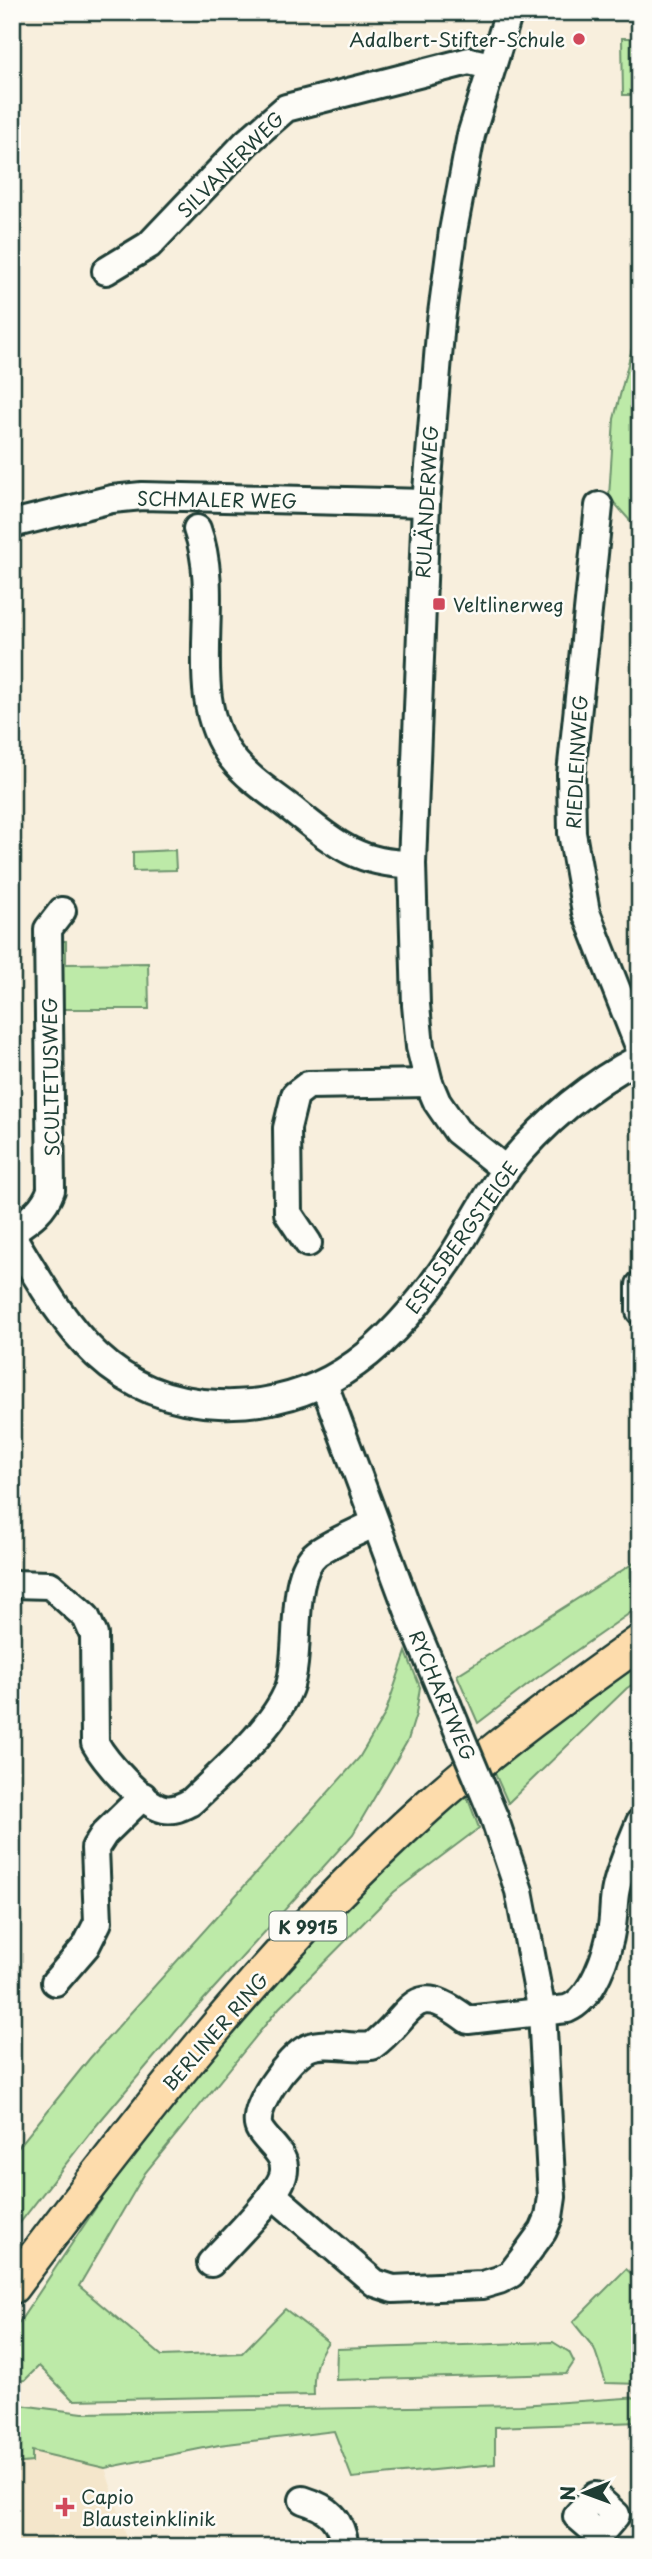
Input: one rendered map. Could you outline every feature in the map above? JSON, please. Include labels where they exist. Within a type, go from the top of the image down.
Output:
[{"type":"main road","name":"BERLINER RING","points":[[12,2287],[150,2106],[233,2007],[365,1866],[426,1807],[492,1752],[640,1642]]},
{"type":"street","name":"RULÄNDERWEG","points":[[506,1170],[457,1131],[437,1102],[429,1083],[420,1046],[416,1005],[412,864],[430,422],[453,231],[471,135],[509,12]]},
{"type":"street","name":"SILVANERWEG","points":[[106,271],[149,245],[247,142],[286,108],[469,61],[491,66]]},
{"type":"street","name":"SCHMALER WEG","points":[[12,524],[112,499],[142,496],[426,503]]},
{"type":"street","name":"RIEDLEINWEG","points":[[599,506],[571,774],[572,833],[586,912],[640,1049]]},
{"type":"street","points":[[197,529],[203,545],[208,581],[208,695],[212,720],[223,746],[243,770],[332,841],[376,862],[412,864]]},
{"type":"street","name":"SCULTETUSWEG","points":[[12,1233],[46,1203],[51,1190],[48,929],[62,911]]},
{"type":"street","name":"ESELSBERGSTEIGE","points":[[12,1233],[74,1334],[100,1360],[130,1379],[165,1395],[195,1403],[232,1404],[287,1396],[324,1384],[350,1370],[405,1316],[451,1256],[506,1170],[584,1091],[640,1058]]},
{"type":"street","points":[[308,1243],[288,1213],[287,1128],[295,1094],[308,1085],[429,1083]]},
{"type":"street","points":[[640,1285],[640,1311]]},
{"type":"street","name":"RYCHARTWEG","points":[[272,2194],[361,2272],[385,2287],[482,2285],[511,2274],[543,2231],[552,2197],[542,2012],[519,1891],[494,1816],[375,1523],[324,1384]]},
{"type":"street","points":[[12,1584],[50,1585],[86,1616],[94,1635],[95,1743],[102,1756],[143,1796],[165,1809],[178,1809],[191,1802],[276,1712],[289,1688],[294,1668],[300,1593],[307,1563],[318,1553],[375,1523]]},
{"type":"street","points":[[55,1982],[86,1946],[98,1922],[95,1848],[104,1834],[143,1796]]},
{"type":"street","points":[[211,2263],[272,2194],[283,2176],[283,2160],[274,2143],[260,2131],[256,2119],[259,2106],[292,2061],[307,2048],[321,2045],[372,2046],[409,2007],[420,2001],[434,2000],[447,2004],[468,2021],[567,2009],[579,2004],[589,1994],[612,1927],[618,1877],[640,1822]]},
{"type":"street","points":[[303,2500],[331,2511],[343,2533],[345,2547]]},
{"type":"shaded area","name":"Capio Blausteinklinik","points":[[12,2404],[31,2451],[105,2468],[130,2547],[12,2547]]},
{"type":"green space","points":[[622,38],[640,38],[640,95],[623,95]]},
{"type":"green space","points":[[640,317],[640,532],[609,497],[614,419]]},
{"type":"green space","points":[[175,850],[176,870],[133,871],[133,852]]},
{"type":"green space","points":[[57,941],[66,941],[66,964],[148,963],[149,1009],[53,1009]]},
{"type":"green space","points":[[640,1559],[640,1606],[478,1723],[457,1675]]},
{"type":"green space","points":[[406,1652],[420,1687],[416,1714],[408,1740],[353,1834],[188,2017],[90,2133],[12,2233],[12,2155],[90,2058],[359,1758],[385,1714]]},
{"type":"green space","points":[[640,1660],[640,1680],[627,1688],[508,1803],[493,1769]]},
{"type":"green space","points":[[466,1794],[479,1828],[394,1892],[279,2008],[145,2173],[79,2286],[162,2356],[242,2353],[285,2309],[328,2342],[316,2367],[314,2395],[73,2400],[39,2366],[25,2380],[12,2382],[12,2333],[123,2167],[231,2031],[364,1887]]},
{"type":"green space","points":[[626,2269],[640,2281],[640,2384],[606,2383],[594,2348],[573,2322]]},
{"type":"green space","points":[[553,2342],[569,2352],[574,2362],[566,2374],[336,2380],[337,2349]]},
{"type":"green space","points":[[640,2397],[640,2422],[495,2427],[495,2464],[352,2478],[334,2431],[219,2445],[105,2468],[32,2451],[32,2462],[12,2464],[12,2404],[83,2413],[520,2405]]},
{"type":"place","name":"Adalbert-Stifter-Schule","points":[[579,39]]},
{"type":"place","name":"Veltlinerweg","points":[[439,604]]},
{"type":"place","name":"Capio Blausteinklinik","points":[[65,2507]]}]
